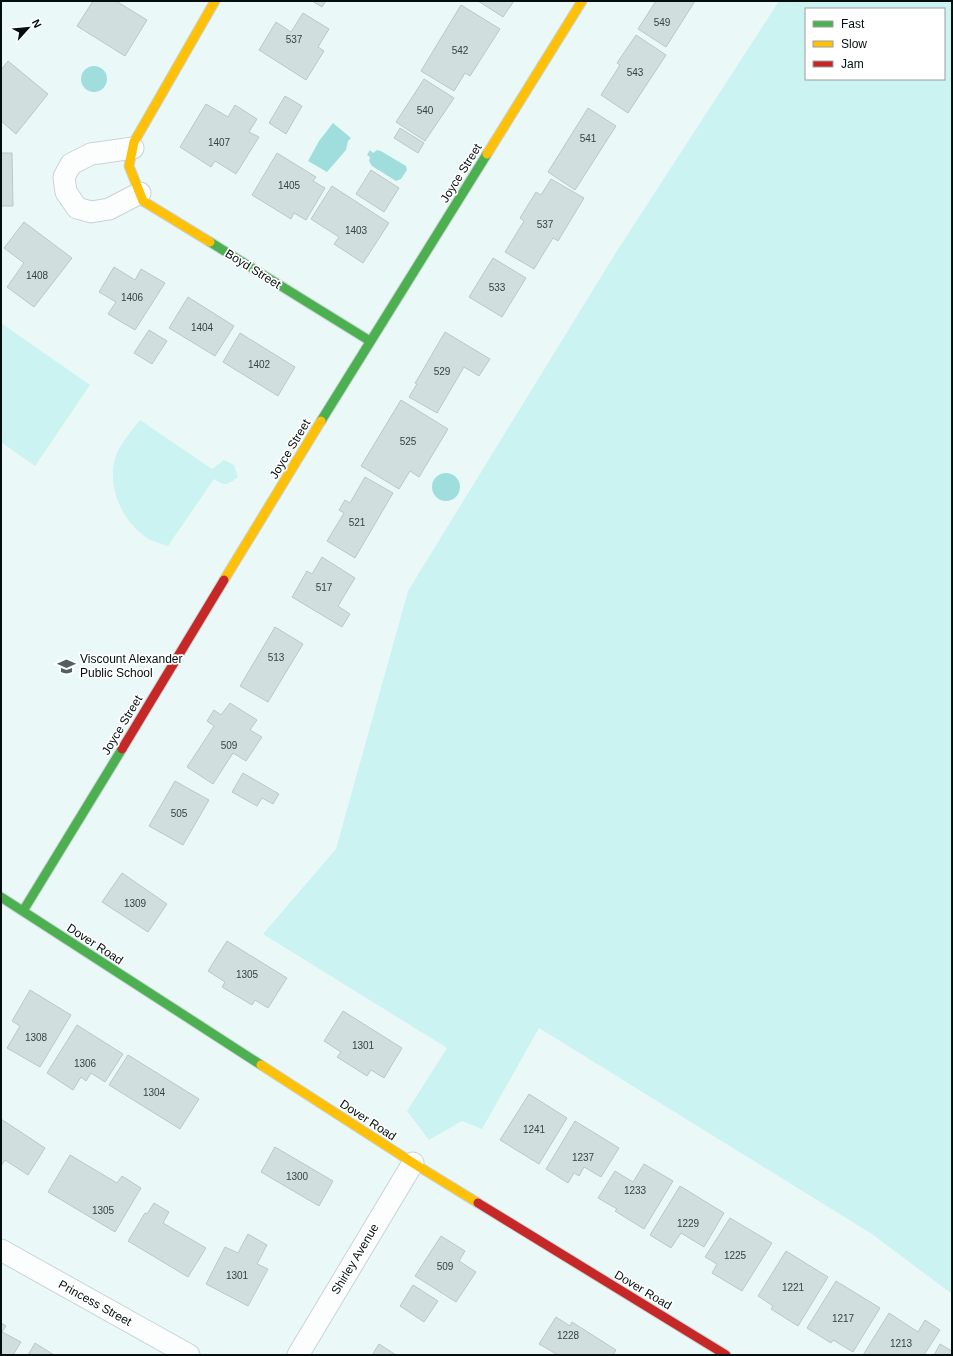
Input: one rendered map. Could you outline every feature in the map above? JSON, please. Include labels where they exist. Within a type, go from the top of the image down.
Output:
[{"type":"street","name":"Boyd Street","points":[[215,1],[134,142],[129,166],[143,201],[370,341]]},
{"type":"street","name":"Joyce Street","points":[[23,911],[370,341],[582,1]]},
{"type":"street","points":[[133,148],[91,154],[71,164],[64,177],[66,192],[77,208],[91,212],[109,209],[140,193]]},
{"type":"street","name":"Dover Road","points":[[1,897],[413,1163],[726,1355]]},
{"type":"street","name":"Shirley Avenue","points":[[298,1355],[413,1163]]},
{"type":"street","name":"Princess Street","points":[[1,1250],[189,1355]]},
{"type":"shaded area","points":[[779,1],[952,1],[952,1294],[872,1234],[539,1028],[482,1129],[462,1121],[429,1140],[407,1111],[447,1048],[263,934],[336,849],[408,591],[615,254]]},
{"type":"shaded area","points":[[94,66],[103,70],[107,79],[103,88],[94,92],[85,88],[81,79],[85,70]]},
{"type":"shaded area","points":[[333,123],[351,138],[348,141],[346,150],[327,172],[308,161],[319,141]]},
{"type":"shaded area","points":[[370,150],[373,153],[377,150],[381,151],[406,166],[407,170],[401,179],[396,181],[372,166],[369,161],[370,157],[367,155]]},
{"type":"shaded area","points":[[1,323],[90,385],[35,466],[1,442]]},
{"type":"shaded area","points":[[140,420],[212,469],[224,460],[234,465],[238,477],[226,484],[214,479],[168,546],[148,539],[134,527],[120,506],[113,483],[115,458],[120,447]]},
{"type":"shaded area","points":[[446,473],[456,477],[460,487],[456,497],[446,501],[436,497],[432,487],[436,477]]},
{"type":"building","points":[[93,1],[116,1],[147,20],[125,56],[77,26]]},
{"type":"building","points":[[312,1],[326,1],[322,7]]},
{"type":"building","points":[[478,1],[514,1],[503,17]]},
{"type":"building","points":[[656,1],[695,1],[666,47],[638,29]]},
{"type":"building","points":[[461,5],[500,29],[470,76],[465,73],[454,91],[421,71]]},
{"type":"building","points":[[303,13],[329,29],[318,47],[324,51],[306,80],[259,50],[276,22],[291,32]]},
{"type":"building","points":[[636,35],[666,55],[628,113],[601,95],[620,65],[617,63]]},
{"type":"building","points":[[8,61],[48,94],[16,134],[1,121],[1,70]]},
{"type":"building","points":[[424,79],[454,98],[425,141],[396,122]]},
{"type":"building","points":[[285,96],[302,106],[286,134],[269,123]]},
{"type":"building","points":[[206,104],[228,117],[235,105],[257,119],[249,132],[259,137],[236,174],[215,161],[211,167],[180,147]]},
{"type":"building","points":[[588,108],[616,126],[575,190],[548,172]]},
{"type":"building","points":[[400,128],[424,143],[418,153],[394,138]]},
{"type":"building","points":[[1,153],[12,153],[13,206],[1,206]]},
{"type":"building","points":[[277,153],[316,177],[313,181],[325,188],[306,220],[294,213],[291,219],[252,195]]},
{"type":"building","points":[[371,170],[399,188],[384,212],[356,194]]},
{"type":"building","points":[[551,179],[584,198],[558,241],[553,238],[534,269],[505,252],[524,221],[520,218],[536,192],[541,195]]},
{"type":"building","points":[[332,186],[389,223],[363,263],[334,244],[339,237],[311,219]]},
{"type":"building","points":[[24,222],[72,258],[34,307],[7,287],[24,263],[4,248]]},
{"type":"building","points":[[493,258],[526,278],[502,317],[469,297]]},
{"type":"building","points":[[114,267],[135,280],[141,269],[165,283],[135,330],[108,314],[116,302],[99,292]]},
{"type":"building","points":[[188,297],[234,326],[215,356],[169,328]]},
{"type":"building","points":[[149,330],[167,341],[152,364],[134,353]]},
{"type":"building","points":[[445,332],[490,359],[479,376],[464,367],[437,413],[409,397],[417,384],[415,383]]},
{"type":"building","points":[[240,333],[295,367],[278,396],[223,362]]},
{"type":"building","points":[[401,400],[448,429],[419,477],[410,471],[399,489],[361,466]]},
{"type":"building","points":[[365,477],[393,493],[355,558],[327,541],[344,513],[339,510],[345,500],[350,503]]},
{"type":"building","points":[[322,557],[355,578],[338,606],[350,614],[342,627],[292,597],[307,571],[312,574]]},
{"type":"building","points":[[275,627],[303,644],[268,702],[240,686]]},
{"type":"building","points":[[230,703],[257,720],[250,730],[262,737],[246,761],[233,753],[213,784],[187,767],[214,726],[207,721],[214,710],[221,715]]},
{"type":"building","points":[[243,773],[279,794],[273,804],[262,798],[257,806],[232,792]]},
{"type":"building","points":[[175,781],[209,800],[183,845],[149,826]]},
{"type":"building","points":[[122,873],[167,904],[148,932],[102,902]]},
{"type":"building","points":[[227,941],[287,978],[268,1008],[255,1000],[252,1005],[222,987],[225,982],[208,971]]},
{"type":"building","points":[[30,990],[71,1015],[40,1067],[7,1048],[20,1026],[12,1021]]},
{"type":"building","points":[[343,1011],[402,1048],[384,1078],[371,1070],[367,1076],[337,1057],[341,1052],[324,1041]]},
{"type":"building","points":[[77,1025],[123,1054],[105,1082],[91,1073],[86,1081],[81,1077],[73,1090],[47,1073]]},
{"type":"building","points":[[128,1055],[199,1099],[180,1129],[109,1085]]},
{"type":"building","points":[[529,1094],[567,1118],[539,1164],[500,1140]]},
{"type":"building","points":[[1,1119],[45,1148],[28,1175],[5,1160],[1,1166]]},
{"type":"building","points":[[575,1121],[619,1148],[601,1177],[584,1167],[579,1176],[574,1173],[568,1183],[546,1169]]},
{"type":"building","points":[[275,1147],[333,1181],[319,1206],[261,1172]]},
{"type":"building","points":[[70,1155],[117,1183],[122,1176],[141,1188],[115,1232],[48,1192]]},
{"type":"building","points":[[644,1164],[673,1181],[644,1229],[615,1211],[617,1209],[598,1198],[615,1171],[633,1182]]},
{"type":"building","points":[[680,1186],[724,1213],[704,1247],[681,1233],[671,1248],[650,1235]]},
{"type":"building","points":[[154,1203],[169,1212],[163,1223],[206,1248],[188,1277],[128,1241],[145,1213],[147,1214]]},
{"type":"building","points":[[730,1218],[772,1243],[742,1291],[712,1273],[717,1264],[705,1257]]},
{"type":"building","points":[[248,1234],[267,1245],[257,1264],[268,1269],[248,1306],[206,1284],[225,1247],[238,1253]]},
{"type":"building","points":[[441,1236],[465,1251],[459,1261],[476,1272],[456,1302],[415,1276]]},
{"type":"building","points":[[786,1251],[828,1277],[798,1326],[771,1309],[773,1306],[758,1296]]},
{"type":"building","points":[[836,1281],[880,1308],[853,1352],[833,1340],[831,1343],[807,1328]]},
{"type":"building","points":[[413,1285],[438,1301],[424,1322],[400,1306]]},
{"type":"building","points":[[889,1313],[918,1332],[925,1320],[940,1330],[924,1355],[863,1355]]},
{"type":"building","points":[[556,1317],[570,1326],[572,1322],[616,1350],[613,1355],[558,1355],[539,1344]]},
{"type":"building","points":[[1,1323],[6,1326],[2,1332],[21,1342],[13,1355],[1,1355]]},
{"type":"building","points":[[35,1343],[54,1355],[28,1355]]},
{"type":"building","points":[[379,1344],[396,1355],[372,1355]]},
{"type":"building","points":[[940,1344],[952,1351],[952,1355],[934,1355]]},
{"type":"traffic: fast","points":[[321,421],[487,154]]},
{"type":"traffic: fast","points":[[210,242],[370,341]]},
{"type":"traffic: fast","points":[[23,911],[122,749]]},
{"type":"traffic: fast","points":[[1,897],[261,1065]]},
{"type":"traffic: slow","points":[[210,242],[143,201],[129,166],[134,142],[215,1]]},
{"type":"traffic: slow","points":[[487,154],[582,1]]},
{"type":"traffic: slow","points":[[224,580],[321,421]]},
{"type":"traffic: slow","points":[[261,1065],[478,1203]]},
{"type":"traffic: jam","points":[[122,749],[224,580]]},
{"type":"traffic: jam","points":[[478,1203],[726,1355]]},
{"type":"place","name":"Viscount Alexander Public School","points":[[67,666]]}]
